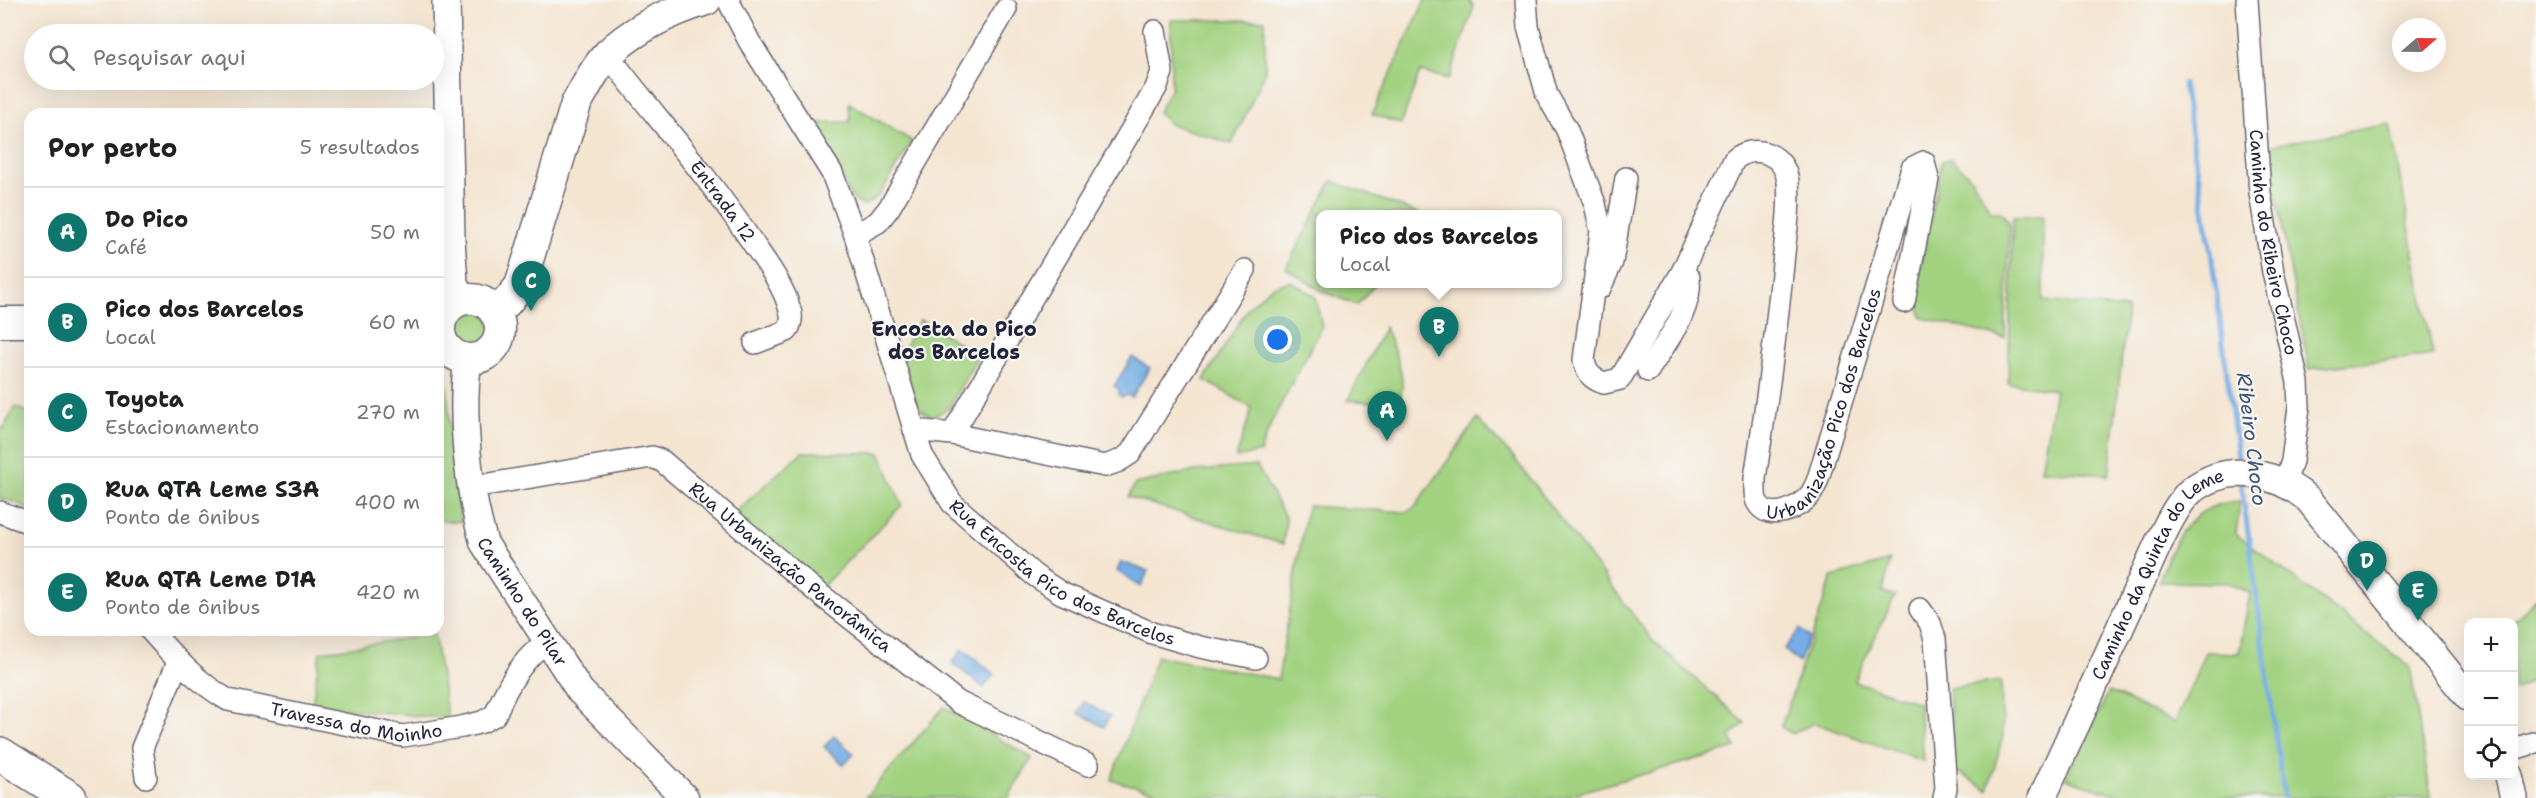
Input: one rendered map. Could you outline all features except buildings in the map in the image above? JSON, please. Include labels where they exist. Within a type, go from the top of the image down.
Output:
[{"type":"highway","points":[[0,754],[70,798]]},
{"type":"highway","points":[[0,781],[42,798]]},
{"type":"main road","points":[[494,312],[506,303],[520,286],[576,104],[608,54],[654,21],[706,0]]},
{"type":"main road","points":[[444,345],[459,357],[478,358],[494,347],[499,328],[494,312],[477,300],[446,315]]},
{"type":"main road","points":[[0,322],[24,322]]},
{"type":"street","points":[[446,0],[454,282],[446,315]]},
{"type":"street","name":"Rua Encosta Pico dos Barcelos","points":[[728,0],[749,40],[832,173],[855,235],[922,455],[952,503],[1034,574],[1061,593],[1152,633],[1200,647],[1256,658]]},
{"type":"street","name":"Urbanização Pico dos Barcelos","points":[[1509,0],[1528,27]]},
{"type":"street","name":"Urbanização Pico dos Barcelos","points":[[1526,0],[1528,27],[1547,95],[1567,130],[1599,219],[1601,231],[1585,367],[1593,379],[1604,383],[1612,383],[1620,379],[1682,272],[1734,160],[1742,153],[1754,150],[1776,158],[1784,166],[1788,180],[1778,321],[1755,478],[1756,500],[1762,510],[1770,513],[1784,512],[1801,504],[1810,495],[1817,482],[1912,168],[1924,162],[1928,179],[1904,302]]},
{"type":"street","name":"Caminho do Ribeiro Choco","points":[[2247,0],[2260,193],[2273,272],[2298,382],[2300,407],[2292,460],[2285,483]]},
{"type":"street","points":[[855,235],[878,222],[889,208],[1006,9]]},
{"type":"street","points":[[952,434],[1156,88],[1162,72],[1155,31]]},
{"type":"street","name":"Entrada 12","points":[[608,54],[720,197],[776,276],[791,310],[792,322],[787,332],[754,343]]},
{"type":"street","name":"Urbanização Pico dos Barcelos","points":[[1592,304],[1612,262],[1626,178]]},
{"type":"street","points":[[914,430],[952,434],[1105,466],[1119,461],[1130,454],[1245,270]]},
{"type":"street","points":[[1648,371],[1687,305],[1689,278],[1682,272]]},
{"type":"street","name":"Caminho do Pilar","points":[[468,359],[464,408],[472,487],[477,519],[484,543],[580,691],[685,798]]},
{"type":"street","name":"Rua Urbanização Panorâmica","points":[[472,487],[652,457],[662,461],[817,592],[958,702],[1088,765]]},
{"type":"street","name":"Caminho da Quinta do Leme","points":[[2042,798],[2159,542],[2184,498],[2203,484],[2229,474],[2260,474],[2285,483],[2309,501],[2464,691]]},
{"type":"street","points":[[0,512],[24,520]]},
{"type":"street","points":[[1920,609],[1930,623],[1939,666],[1946,788],[1944,798]]},
{"type":"street","name":"Travessa do Moinho","points":[[155,636],[178,662],[207,688],[228,700],[403,736],[462,727],[489,720],[495,715],[505,694],[532,652],[547,642]]},
{"type":"street","points":[[146,777],[142,747],[178,662]]},
{"type":"street","points":[[2518,748],[2536,742]]},
{"type":"street","points":[[2511,780],[2514,798]]},
{"type":"green space","points":[[1425,0],[1469,0],[1474,7],[1449,79],[1420,72],[1401,124],[1372,114]]},
{"type":"green space","points":[[1171,20],[1265,20],[1265,73],[1232,144],[1170,124],[1158,112],[1171,88]]},
{"type":"green space","points":[[849,103],[912,141],[879,196],[865,205],[857,203],[850,195],[812,123],[850,122]]},
{"type":"green space","points":[[2390,124],[2433,355],[2309,369],[2267,146]]},
{"type":"green space","points":[[1950,159],[1970,177],[1991,212],[2001,212],[2010,224],[2005,338],[1922,318],[1916,291],[1942,161]]},
{"type":"green space","points":[[1332,181],[1409,210],[1317,210]]},
{"type":"green space","points":[[1316,211],[1316,287],[1286,268]]},
{"type":"green space","points":[[2043,216],[2043,301],[2127,309],[2109,475],[2041,470],[2055,390],[2008,383],[2013,217]]},
{"type":"green space","points":[[1290,281],[1315,296],[1322,327],[1272,421],[1260,452],[1236,458],[1252,408],[1204,380],[1248,308],[1271,287]]},
{"type":"green space","points":[[1317,288],[1372,288],[1357,305]]},
{"type":"green space","points":[[471,309],[485,315],[491,329],[485,343],[471,349],[457,343],[451,329],[457,315]]},
{"type":"green space","points":[[920,320],[979,355],[949,407],[937,415],[929,415],[918,408],[901,353]]},
{"type":"green space","points":[[1385,327],[1401,374],[1402,392],[1399,401],[1392,404],[1348,400]]},
{"type":"green space","points":[[444,380],[447,386],[453,470],[461,522],[444,521]]},
{"type":"green space","points":[[15,407],[24,411],[24,507],[16,502],[0,499],[0,428],[3,429]]},
{"type":"green space","points":[[1477,419],[1514,458],[1653,641],[1745,723],[1730,736],[1736,748],[1559,798],[1182,798],[1111,780],[1157,656],[1278,679],[1307,506],[1407,512],[1416,506]]},
{"type":"green space","points":[[802,452],[880,453],[902,505],[817,592],[730,517]]},
{"type":"green space","points":[[1257,466],[1286,519],[1283,544],[1128,497],[1135,484],[1195,471]]},
{"type":"green space","points":[[2240,501],[2236,534],[2410,667],[2431,798],[2128,798],[2065,778],[2109,692],[2175,722],[2206,652],[2239,653],[2250,593],[2229,583],[2159,582],[2177,538],[2196,516],[2223,503]]},
{"type":"green space","points":[[1890,560],[1883,592],[1895,596],[1854,681],[1919,703],[1923,761],[1814,723],[1792,734],[1781,727],[1832,577]]},
{"type":"green space","points":[[2536,598],[2536,678],[2518,688],[2518,618]]},
{"type":"green space","points":[[421,636],[434,636],[448,719],[312,705],[320,652]]},
{"type":"green space","points":[[2001,681],[2003,736],[1988,790],[1953,769],[1949,688]]},
{"type":"green space","points":[[944,707],[1032,758],[1008,798],[865,798]]},
{"type":"water","points":[[1132,357],[1150,368],[1132,397],[1128,395],[1122,397],[1119,395],[1119,389],[1114,386]]},
{"type":"water","points":[[1121,562],[1148,571],[1141,587],[1117,571]]},
{"type":"water","points":[[1800,629],[1809,637],[1799,663],[1784,649]]},
{"type":"water","points":[[963,649],[994,674],[984,688],[952,663]]},
{"type":"water","points":[[1084,702],[1110,716],[1104,727],[1078,713]]},
{"type":"water","points":[[834,736],[854,754],[844,765],[824,747]]},
{"type":"waterway","name":"Ribeiro Choco","points":[[2183,84],[2211,252],[2239,465]]},
{"type":"waterway","name":"Ribeiro Choco","points":[[2241,481],[2284,798]]},
{"type":"place","name":"Toyota","points":[[531,311]]},
{"type":"place","name":"Pico dos Barcelos","points":[[1439,357]]},
{"type":"place","name":"Do Pico","points":[[1387,441]]},
{"type":"place","name":"Rua QTA Leme S3A","points":[[2367,591]]},
{"type":"place","name":"Rua QTA Leme D1A","points":[[2418,621]]},
{"type":"district","name":"Encosta do Pico dos Barcelos","points":[[954,340]]}]
